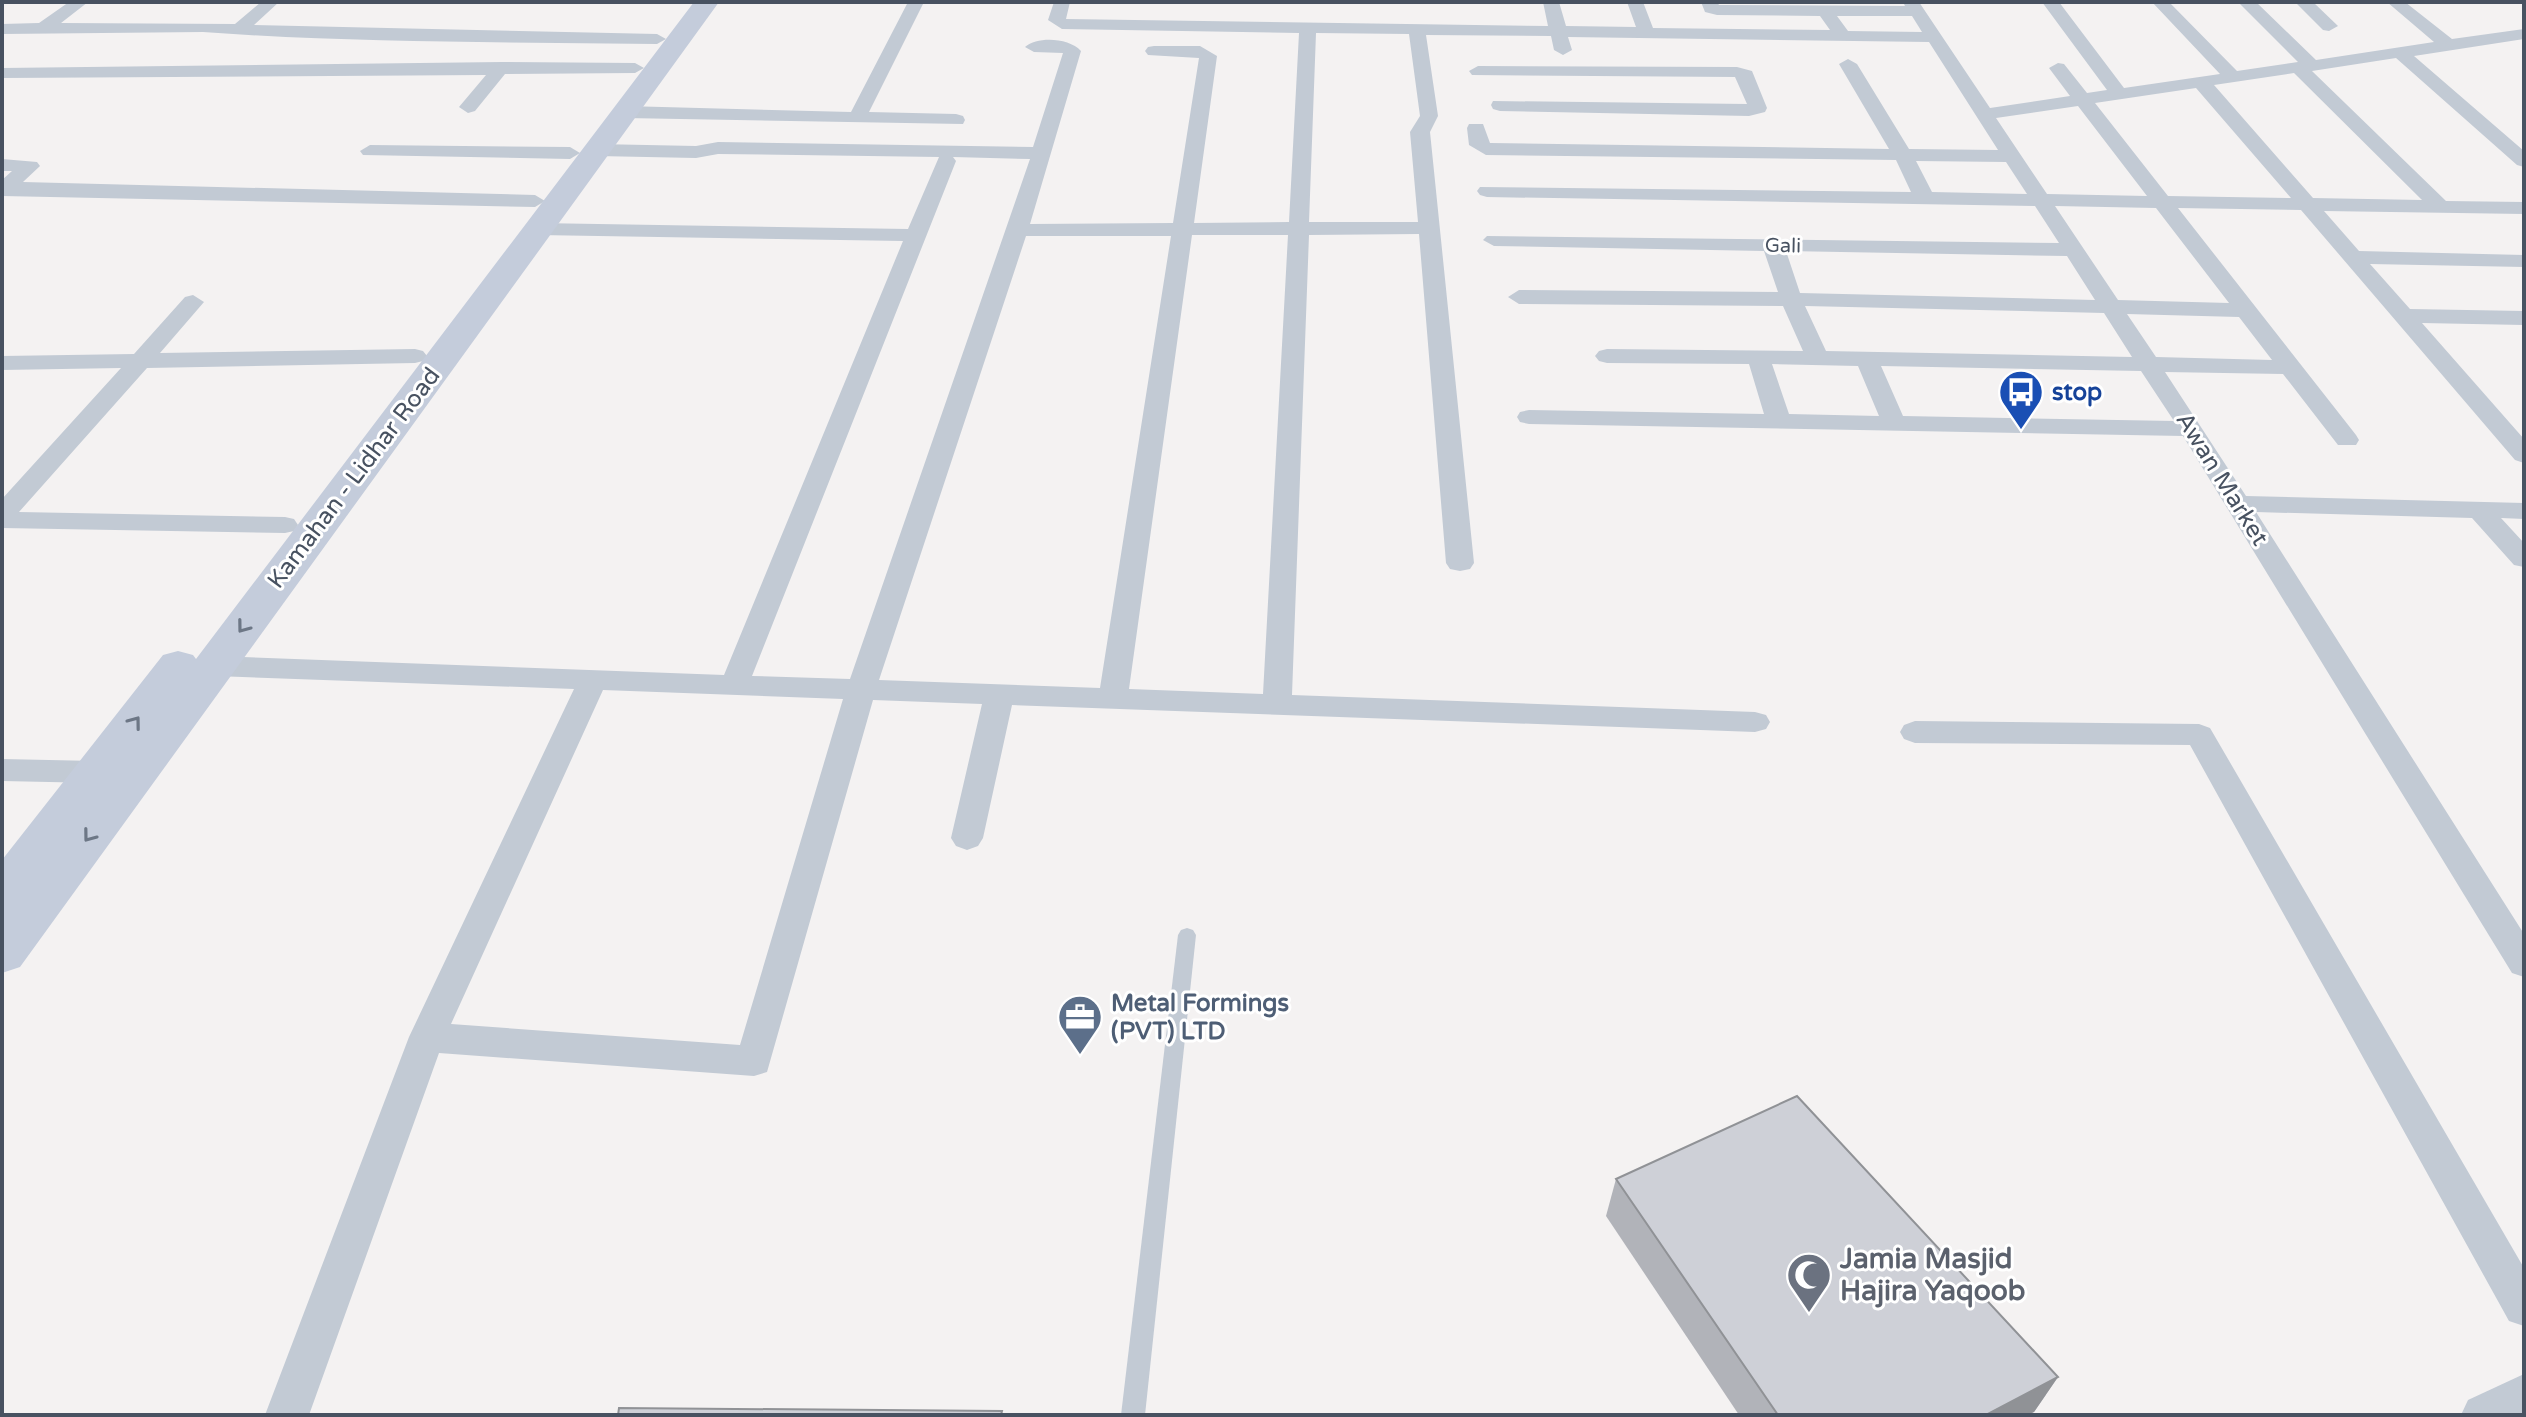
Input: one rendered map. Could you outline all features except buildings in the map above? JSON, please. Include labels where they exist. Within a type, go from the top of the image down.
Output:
[{"type":"main road","name":"Kamahan - Lidhar Road","points":[[2,953],[215,666],[584,152],[646,53],[686,2]]},
{"type":"main road","name":"Kamahan - Lidhar Road","points":[[584,152],[625,112],[707,2]]},
{"type":"main road","name":"Kamahan - Lidhar Road","points":[[2,895],[415,356],[536,215]]},
{"type":"street","points":[[41,30],[80,2]]},
{"type":"street","points":[[236,32],[271,2]]},
{"type":"street","points":[[857,118],[916,2]]},
{"type":"street","points":[[1062,2],[1056,20],[1062,24],[1196,20],[1375,22],[1417,30],[1465,24],[1559,32],[1934,37]]},
{"type":"street","points":[[1551,2],[1578,107]]},
{"type":"street","points":[[1635,2],[1647,34]]},
{"type":"street","points":[[1709,2],[1711,8],[1717,10],[1825,11],[1914,7]]},
{"type":"street","points":[[2050,2],[2120,95]]},
{"type":"street","points":[[2160,2],[2234,78]]},
{"type":"street","points":[[2246,2],[2441,207]]},
{"type":"street","points":[[2303,2],[2329,26]]},
{"type":"street","points":[[2395,2],[2448,45]]},
{"type":"street","name":"Awan Market","points":[[1914,7],[2149,363],[2524,963]]},
{"type":"street","points":[[1825,11],[1843,36]]},
{"type":"street","points":[[1277,704],[1299,228],[1293,23]]},
{"type":"street","points":[[2,29],[203,27],[236,32],[646,53]]},
{"type":"street","points":[[1417,30],[1429,116],[1420,132],[1460,563]]},
{"type":"street","points":[[1984,114],[2524,34]]},
{"type":"street","points":[[2500,38],[2524,57]]},
{"type":"street","points":[[427,1037],[754,1061],[861,689],[1018,230],[1072,51],[1064,46],[1034,47]]},
{"type":"street","points":[[1113,698],[1208,56],[1200,51],[1154,51]]},
{"type":"street","points":[[2,73],[209,73],[502,67],[646,53]]},
{"type":"street","points":[[2400,53],[2524,161]]},
{"type":"street","points":[[1848,64],[1903,155],[1924,197]]},
{"type":"street","points":[[468,107],[502,67]]},
{"type":"street","points":[[2058,68],[2159,202],[2347,440]]},
{"type":"street","points":[[1478,71],[1742,73],[1746,75],[1758,108],[1500,105]]},
{"type":"street","points":[[2201,82],[2524,455]]},
{"type":"street","points":[[625,112],[956,120]]},
{"type":"street","points":[[1476,128],[1479,145],[1486,149],[2010,156]]},
{"type":"street","points":[[2,148],[26,152]]},
{"type":"street","points":[[370,151],[696,152],[718,148],[1042,153]]},
{"type":"street","points":[[734,685],[946,161]]},
{"type":"street","points":[[2,165],[30,166],[3,189]]},
{"type":"street","points":[[3,189],[916,235]]},
{"type":"street","points":[[1487,191],[2524,208]]},
{"type":"street","points":[[1018,230],[1429,228]]},
{"type":"street","name":"Gali","points":[[1494,240],[2073,250]]},
{"type":"street","points":[[1773,245],[1791,299],[1818,359]]},
{"type":"street","points":[[2353,257],[2524,261]]},
{"type":"street","points":[[1519,297],[1791,299],[2244,310]]},
{"type":"street","points":[[2,518],[193,302]]},
{"type":"street","points":[[2404,316],[2524,318]]},
{"type":"street","points":[[2,363],[415,356]]},
{"type":"street","points":[[1607,356],[2290,367]]},
{"type":"street","points":[[1758,357],[1779,422]]},
{"type":"street","points":[[1867,360],[1894,423]]},
{"type":"street","points":[[1529,417],[2191,429]]},
{"type":"street","points":[[2238,504],[2524,511]]},
{"type":"street","points":[[2479,510],[2524,559]]},
{"type":"street","points":[[2,518],[285,525]]},
{"type":"street","points":[[215,666],[1755,722]]},
{"type":"street","points":[[287,1415],[427,1037],[594,678]]},
{"type":"street","points":[[967,838],[999,694]]},
{"type":"street","points":[[1915,732],[2199,735],[2524,1307]]},
{"type":"street","points":[[2,770],[96,772]]},
{"type":"street","points":[[2483,1415],[2524,1395]]},
{"type":"lane","points":[[1133,1415],[1187,935]]},
{"type":"place","name":"stop","points":[[2021,431]]},
{"type":"place","name":"Metal Formings (PVT) LTD","points":[[1080,1056]]},
{"type":"place","name":"Jamia Masjid Hajira Yaqoob","points":[[1809,1314]]}]
